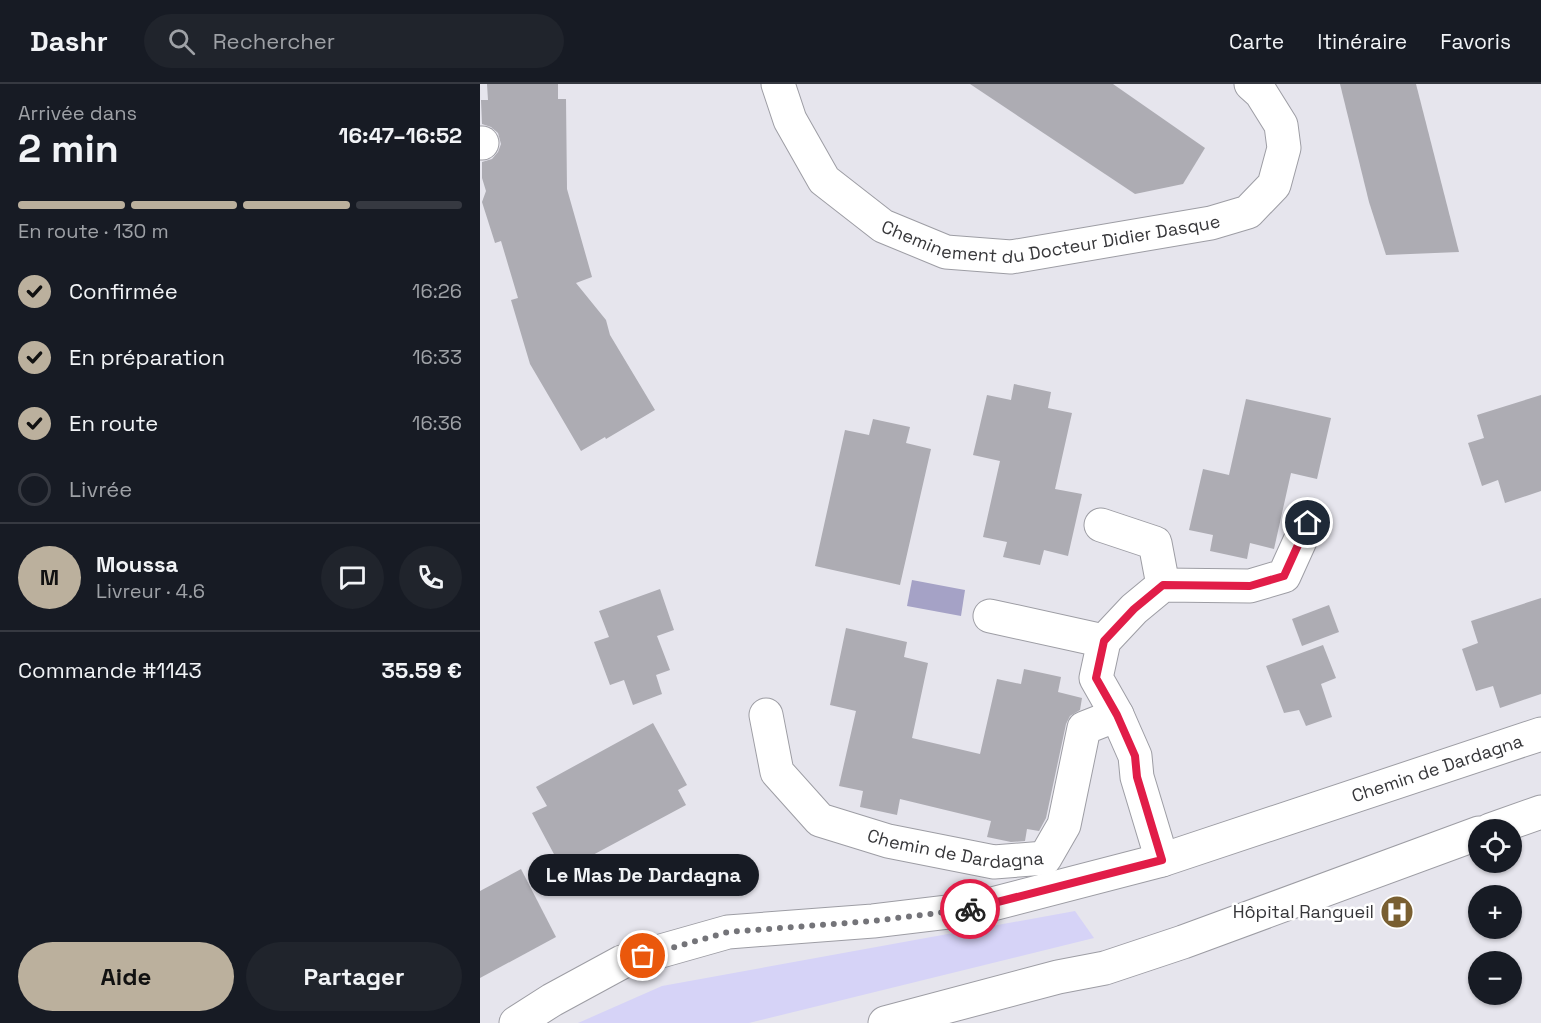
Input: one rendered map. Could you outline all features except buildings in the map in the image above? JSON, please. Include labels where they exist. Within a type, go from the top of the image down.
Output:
[{"type":"street","name":"Cheminement du Docteur Didier Dasque","points":[[777,84],[790,120],[824,180],[883,226],[946,252],[1011,257],[1211,223],[1248,212],[1274,185],[1284,148],[1281,125],[1261,93],[1251,84]]},
{"type":"street","points":[[1162,860],[1137,777],[1135,756],[1117,715],[1096,678],[1104,641],[1134,609],[1163,585],[1250,586],[1284,576],[1308,523]]},
{"type":"street","points":[[1101,525],[1155,543],[1163,585]]},
{"type":"street","points":[[990,616],[1104,641]]},
{"type":"street","name":"Chemin de Dardagna","points":[[766,715],[777,772],[820,820],[888,841],[994,862],[1045,858],[1064,825],[1084,728],[1117,715]]},
{"type":"street","name":"Chemin de Dardagna","points":[[516,1023],[552,1000],[622,962],[728,932],[873,921],[973,909],[1162,860],[1541,734]]},
{"type":"street","points":[[1521,819],[1541,812]]},
{"type":"street","points":[[885,1023],[1058,977],[1105,968],[1194,938],[1468,837]]},
{"type":"shaded area","points":[[912,580],[965,590],[961,616],[907,606]]},
{"type":"shaded area","points":[[1075,911],[1094,938],[749,1023],[578,1023],[662,986]]},
{"type":"way so far","points":[[643,956],[728,932],[873,921],[970,909]]},
{"type":"place","name":"Hôpital Rangueil","points":[[1397,912]]},
{"type":"place","name":"Le Mas De Dardagna","points":[[643,956]]},
{"type":"route","points":[[970,909],[1162,860],[1137,777],[1135,756],[1117,715],[1096,678],[1104,641],[1134,609],[1163,585],[1250,586],[1284,576],[1308,523]]}]
